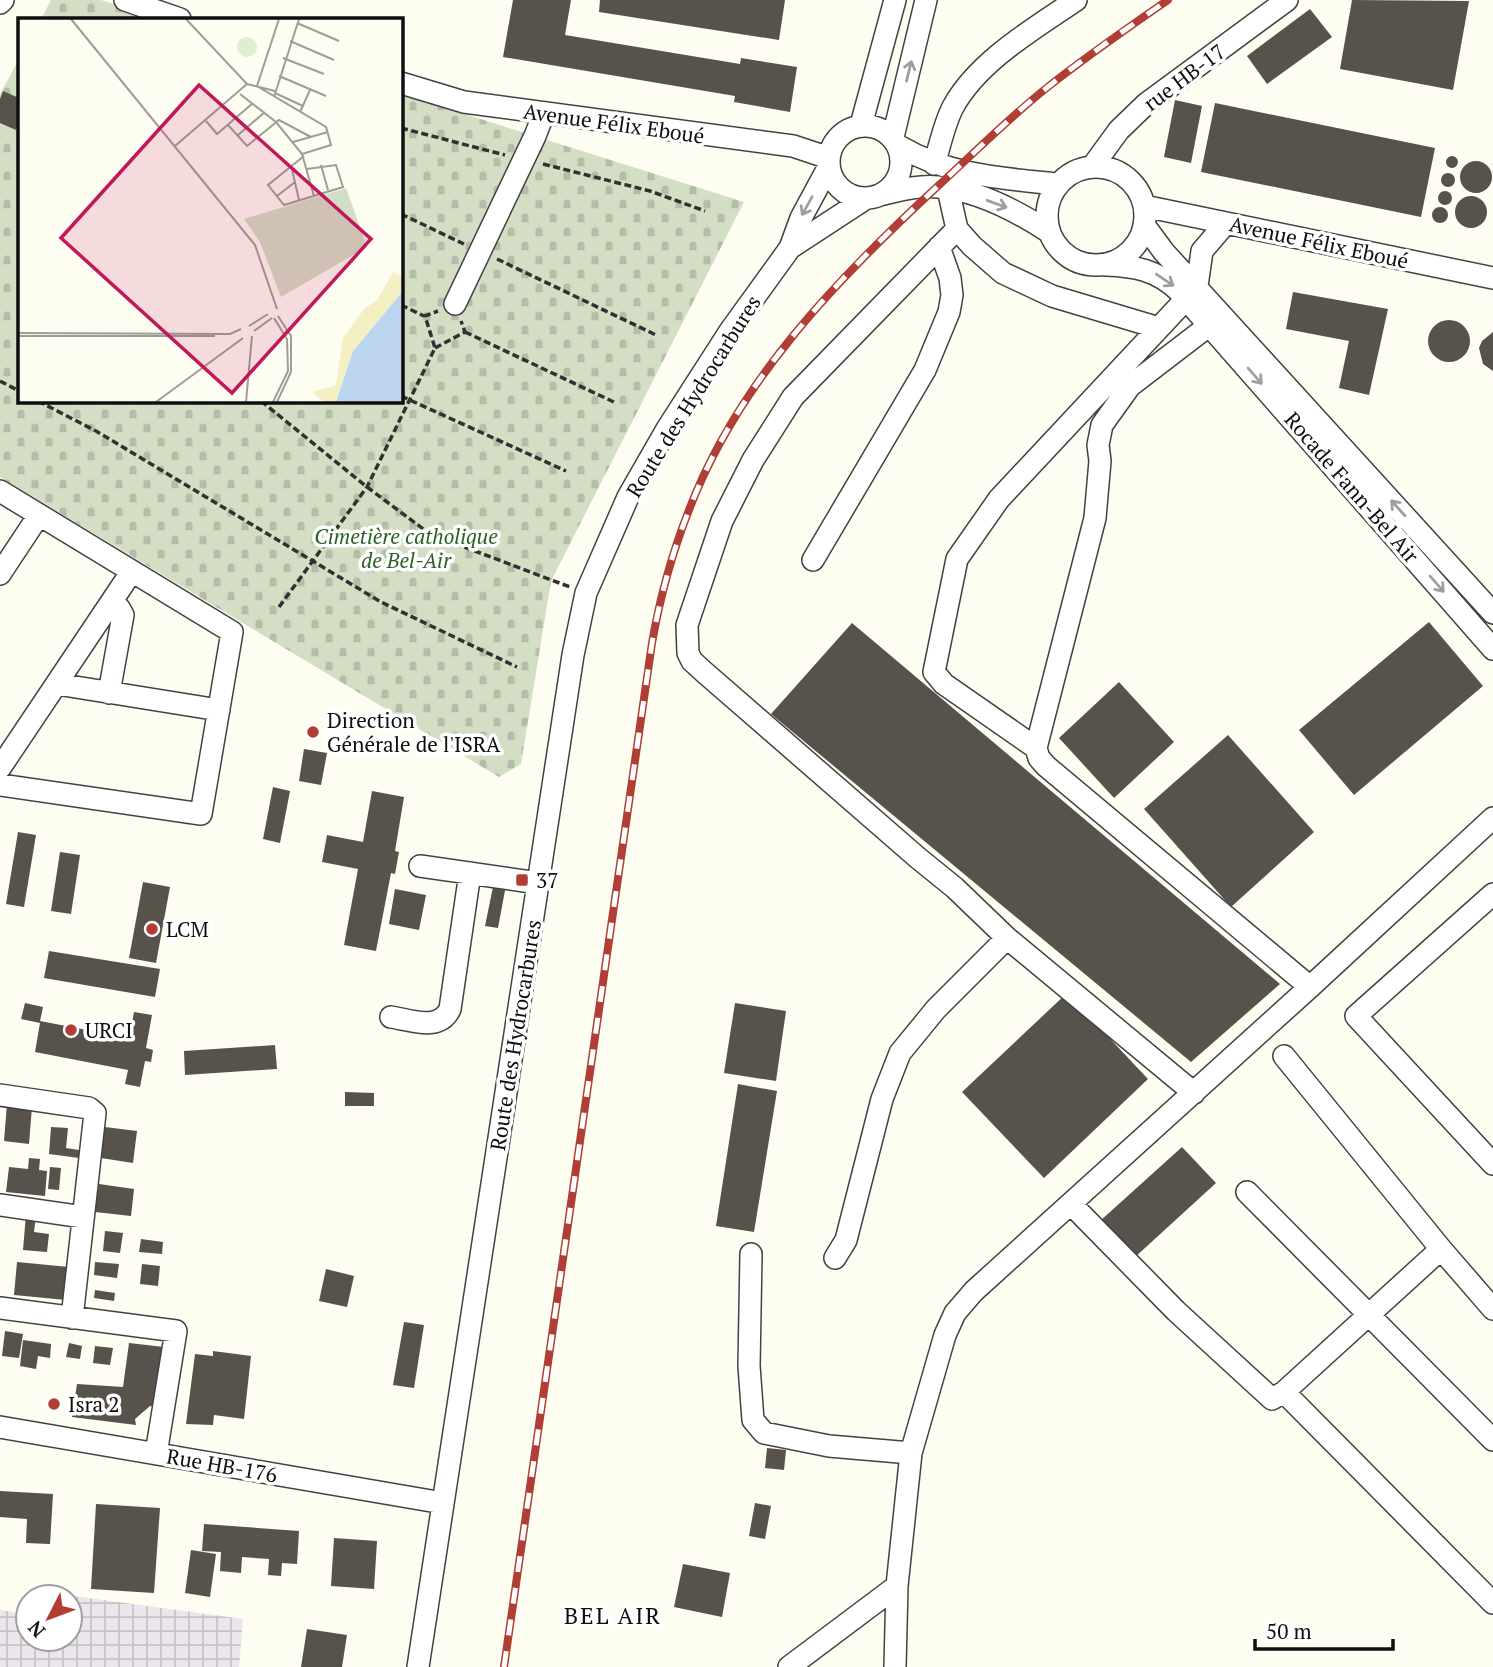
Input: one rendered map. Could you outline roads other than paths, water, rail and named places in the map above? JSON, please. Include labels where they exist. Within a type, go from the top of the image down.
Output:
[{"type":"street","points":[[125,0],[177,18]]},
{"type":"street","points":[[861,125],[895,0]]},
{"type":"street","points":[[874,196],[898,178],[902,157],[896,142],[926,0]]},
{"type":"street","points":[[934,164],[953,108],[972,82],[1012,43],[1076,0]]},
{"type":"street","name":"rue HB-17","points":[[1091,167],[1119,130],[1146,104],[1287,0]]},
{"type":"street","name":"Avenue Félix Eboué","points":[[402,83],[464,103],[793,146],[829,162]]},
{"type":"street","points":[[455,304],[544,113]]},
{"type":"street","points":[[1058,184],[995,179],[934,164],[896,142],[884,130],[873,126],[861,125],[839,136],[832,146],[829,162],[832,176],[845,192],[874,196],[921,187],[948,189],[1005,207],[1028,218],[1049,232],[1066,255],[1085,264],[1132,266],[1151,271],[1192,292]]},
{"type":"street","name":"Route des Hydrocarbures","points":[[418,1667],[573,655],[586,593],[628,497],[667,429],[730,331],[790,248],[801,218],[829,162]]},
{"type":"street","points":[[1049,232],[1046,216],[1049,199],[1067,175],[1091,167],[1103,167],[1125,176],[1140,195],[1144,216],[1155,241],[1192,292],[1217,319],[1130,386],[1102,425],[1098,445],[1100,461],[1095,518],[1036,748],[1039,758],[1310,987]]},
{"type":"street","points":[[948,189],[957,229],[1003,273],[1052,296],[1159,328]]},
{"type":"street","name":"Route des Hydrocarbures","points":[[790,248],[874,196]]},
{"type":"street","points":[[1106,265],[1131,251],[1140,239],[1144,216]]},
{"type":"street","name":"Avenue Félix Eboué","points":[[1144,216],[1226,223],[1493,278]]},
{"type":"street","points":[[1036,748],[944,684],[934,672],[957,559],[999,499],[1192,292],[1202,251],[1226,223]]},
{"type":"street","points":[[957,229],[793,397],[753,460],[722,521],[687,625],[686,644],[692,661],[956,888],[1007,938],[1194,1093]]},
{"type":"street","points":[[813,560],[925,370],[949,312],[952,295],[950,278],[939,247]]},
{"type":"street","name":"Rocade Fann-Bel Air","points":[[1217,319],[1493,613]]},
{"type":"street","name":"Rocade Fann-Bel Air","points":[[1217,319],[1493,649]]},
{"type":"street","points":[[0,491],[232,632],[201,814],[0,785]]},
{"type":"street","points":[[0,574],[39,515]]},
{"type":"street","points":[[0,768],[132,571]]},
{"type":"street","points":[[109,693],[123,615],[119,608],[111,603]]},
{"type":"street","points":[[57,684],[219,710]]},
{"type":"street","points":[[894,1667],[897,1586],[911,1453],[945,1335],[955,1313],[974,1291],[1493,818]]},
{"type":"street","points":[[419,866],[538,883]]},
{"type":"street","points":[[391,1017],[432,1024],[447,1016],[470,873]]},
{"type":"street","points":[[1493,894],[1356,1016],[1493,1164]]},
{"type":"street","points":[[835,1258],[846,1240],[882,1099],[900,1053],[936,1009],[1007,938]]},
{"type":"street","points":[[1284,1056],[1493,1309]]},
{"type":"street","points":[[0,1095],[89,1108],[95,1113],[72,1318]]},
{"type":"street","points":[[1247,1192],[1493,1440]]},
{"type":"street","points":[[0,1205],[83,1217]]},
{"type":"street","points":[[1071,1205],[1157,1293],[1267,1398],[1276,1399],[1441,1249]]},
{"type":"street","points":[[751,1254],[749,1366],[753,1420],[764,1433],[829,1446],[911,1453]]},
{"type":"street","points":[[0,1308],[176,1331],[156,1454]]},
{"type":"street","points":[[1284,1392],[1493,1603]]},
{"type":"street","name":"Rue HB-176","points":[[0,1427],[443,1503]]},
{"type":"street","points":[[789,1667],[897,1586]]},
{"type":"railway","points":[[504,1667],[652,643],[667,575],[689,510],[710,463],[735,418],[763,375],[828,295],[901,221],[1030,101],[1168,0]]},
{"type":"place","name":"Direction Générale de l'ISRA","points":[[313,732]]},
{"type":"place","name":"37","points":[[522,880]]},
{"type":"place","name":"LCM","points":[[152,929]]},
{"type":"place","name":"URCI","points":[[71,1030]]},
{"type":"place","name":"Isra 2","points":[[54,1404]]},
{"type":"district","name":"BEL AIR","points":[[613,1615]]},
{"type":"park label","name":"Cimetière catholique de Bel-Air","points":[[406,548]]}]
